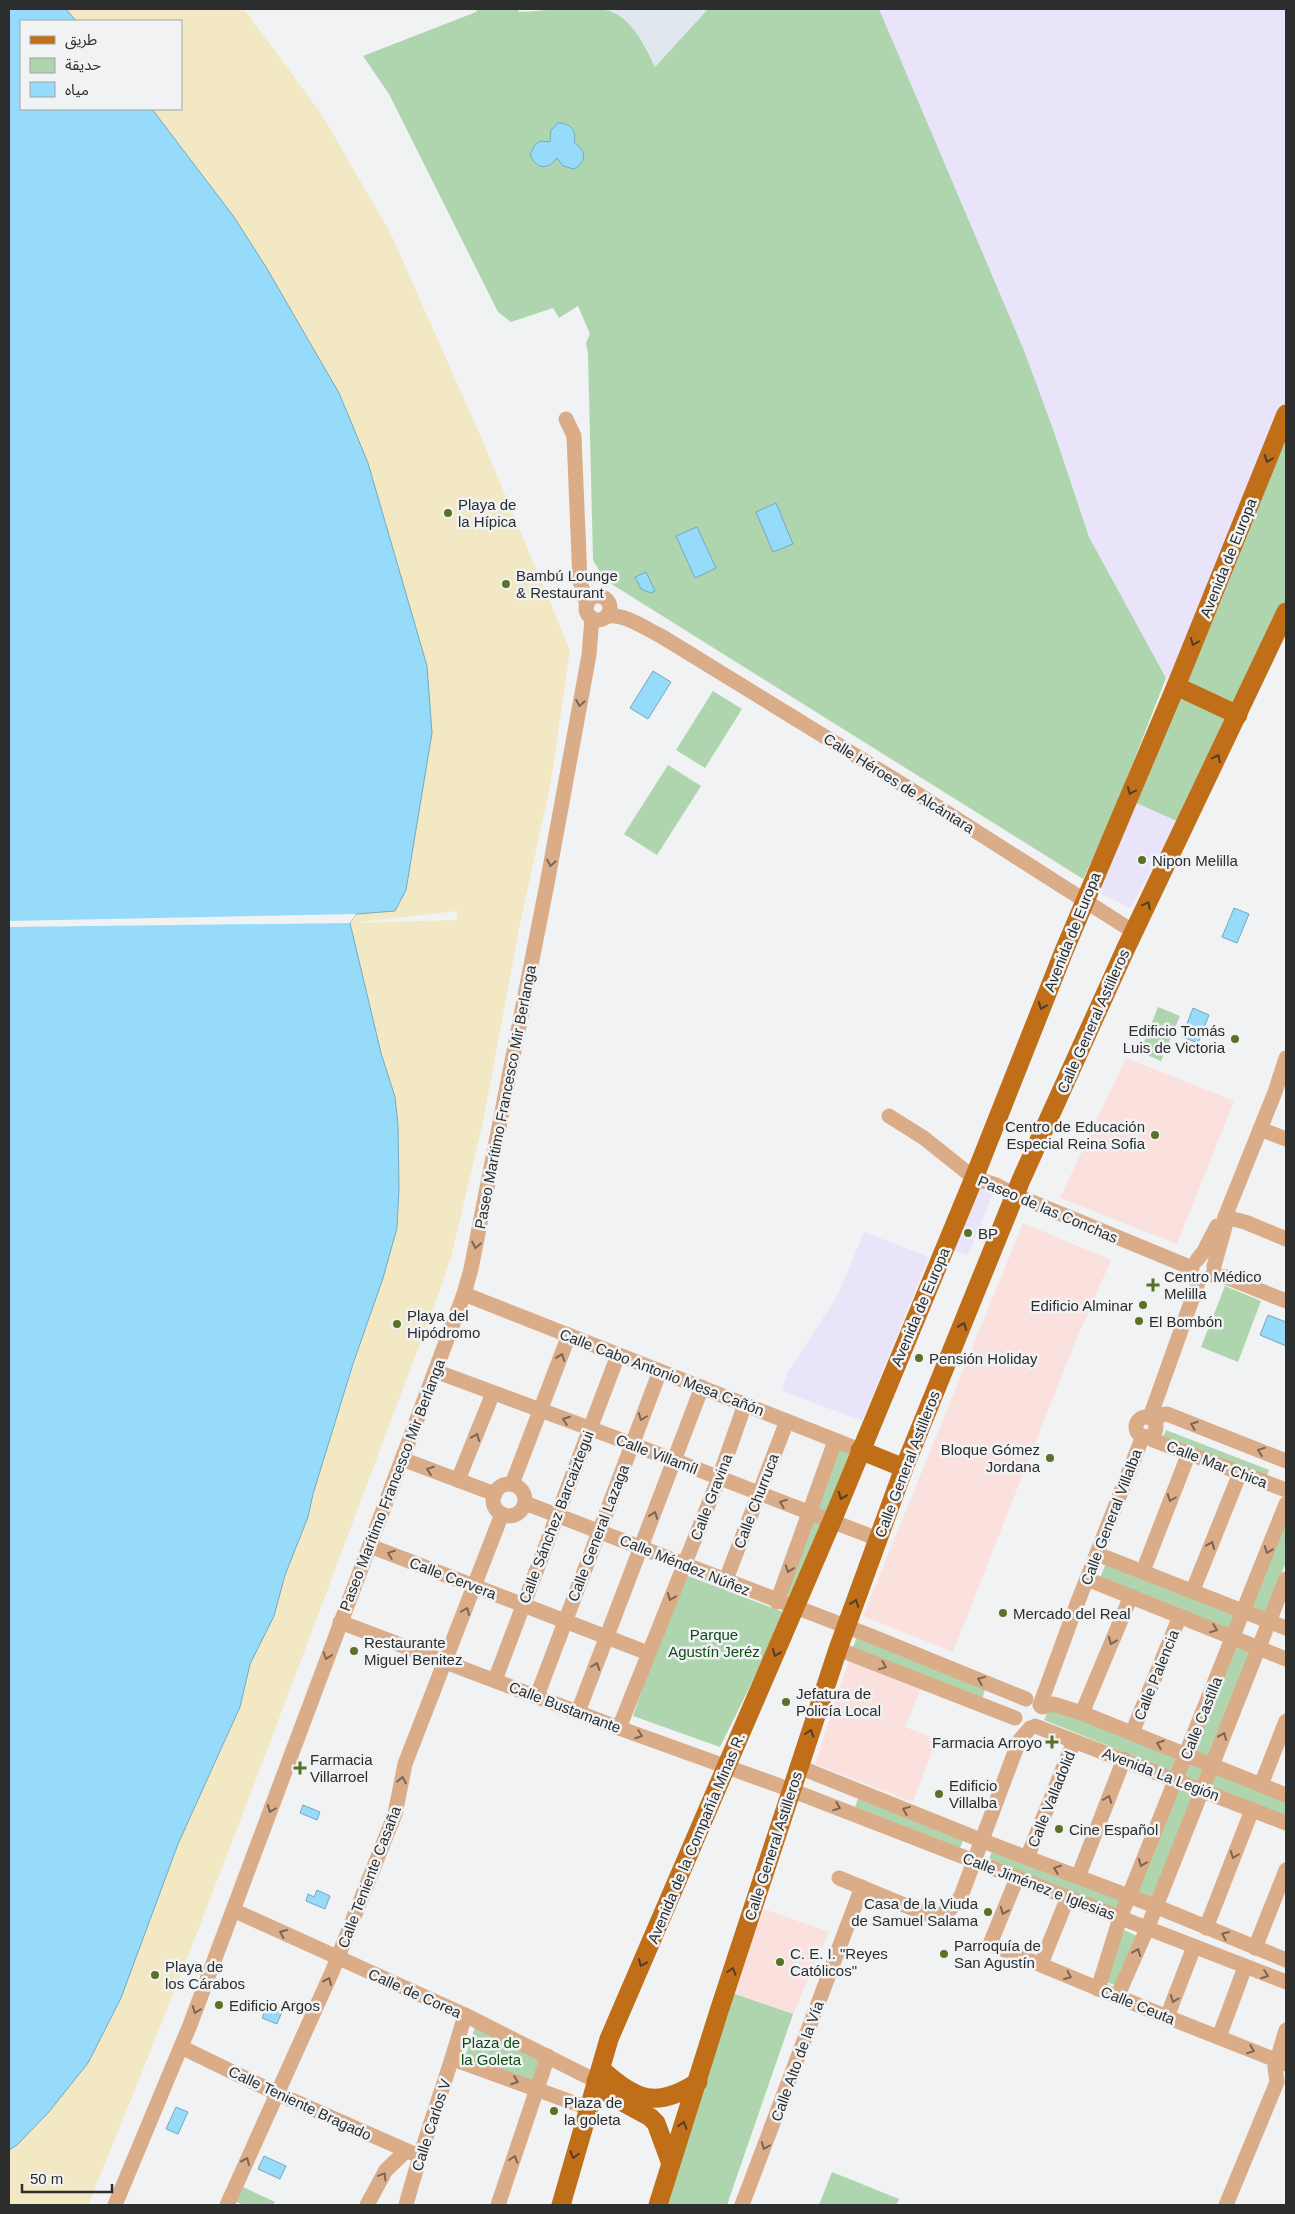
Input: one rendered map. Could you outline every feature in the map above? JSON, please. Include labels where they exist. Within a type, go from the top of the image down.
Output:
[{"type":"main road","name":"Avenida de Europa","points":[[832,1521],[974,1178],[1085,900],[1176,686],[1286,414]]},
{"type":"main road","name":"Calle General Astilleros","points":[[658,2205],[838,1649],[904,1468],[1015,1195],[1134,932],[1286,612]]},
{"type":"main road","points":[[1176,686],[1238,715]]},
{"type":"main road","points":[[860,1450],[904,1468]]},
{"type":"main road","name":"Avenida de la Compañía Minas R.","points":[[561,2205],[609,2039],[832,1521]]},
{"type":"main road","points":[[598,2074],[625,2089],[656,2100],[675,2096],[698,2082]]},
{"type":"main road","points":[[598,2074],[613,2097],[650,2117],[656,2123],[670,2164]]},
{"type":"street","points":[[566,419],[574,436],[581,567],[598,608]]},
{"type":"street","name":"Calle Héroes de Alcántara","points":[[598,608],[661,636],[905,786],[1134,932]]},
{"type":"street","name":"Paseo Marítimo Francesco Mir Berlanga","points":[[116,2205],[181,2047],[304,1725],[340,1622],[464,1294],[471,1269],[547,884],[598,608]]},
{"type":"street","points":[[1152,1419],[1203,1270],[1224,1227],[1225,1217],[1286,1058]]},
{"type":"street","name":"Paseo de las Conchas","points":[[890,1116],[924,1138],[974,1178],[996,1185],[1015,1195],[1203,1270],[1286,1301]]},
{"type":"street","points":[[1260,1129],[1286,1140]]},
{"type":"street","points":[[1225,1217],[1245,1222],[1286,1239]]},
{"type":"street","name":"Calle Cabo Antonio Mesa Cañón","points":[[464,1294],[860,1450]]},
{"type":"street","points":[[512,1484],[568,1336]]},
{"type":"street","name":"Calle Sánchez Barcaiztegui","points":[[495,1680],[618,1355]]},
{"type":"street","name":"Calle Villamíl","points":[[435,1371],[675,1460],[878,1539]]},
{"type":"street","name":"Calle General Lazaga","points":[[537,1696],[660,1371]]},
{"type":"street","points":[[578,1712],[702,1387]]},
{"type":"street","points":[[458,1480],[493,1393]]},
{"type":"street","name":"Calle Gravina","points":[[619,1728],[719,1478],[745,1404]]},
{"type":"street","name":"Calle Mar Chica","points":[[1152,1419],[1167,1414],[1286,1460]]},
{"type":"street","name":"Calle General Villalba","points":[[1035,1703],[1048,1682],[1087,1579],[1146,1436],[1155,1432],[1152,1419]]},
{"type":"street","name":"Calle Churruca","points":[[725,1582],[787,1421]]},
{"type":"street","name":"Calle Mar Chica","points":[[1146,1436],[1286,1490]]},
{"type":"street","points":[[777,1602],[835,1441]]},
{"type":"street","points":[[1143,1571],[1189,1453]]},
{"type":"street","points":[[402,1459],[495,1494]]},
{"type":"street","points":[[1193,1590],[1240,1473]]},
{"type":"street","points":[[512,1484],[522,1492],[525,1504],[516,1514],[502,1514],[494,1503],[495,1494],[504,1485],[512,1484]]},
{"type":"street","name":"Calle Méndez Núñez","points":[[525,1504],[557,1514],[725,1582],[846,1627]]},
{"type":"street","name":"Calle Castilla","points":[[1098,1989],[1120,1918],[1286,1504]]},
{"type":"street","name":"Calle Teniente Casaña","points":[[227,2205],[338,1958],[395,1814],[405,1764],[476,1586],[502,1514]]},
{"type":"street","name":"Calle Cervera","points":[[370,1546],[648,1653]]},
{"type":"street","points":[[1097,1554],[1286,1628]]},
{"type":"street","points":[[1087,1579],[1286,1659]]},
{"type":"street","name":"Calle Castilla","points":[[1117,1997],[1147,1928],[1286,1579]]},
{"type":"street","points":[[1082,1713],[1131,1596]]},
{"type":"street","name":"Calle Palencia","points":[[1132,1733],[1180,1616]]},
{"type":"street","name":"Calle Bustamante","points":[[340,1622],[619,1728],[791,1790]]},
{"type":"street","name":"Avenida La Legión","points":[[846,1627],[1035,1703],[1053,1704],[1082,1713],[1286,1795]]},
{"type":"street","name":"Avenida La Legión","points":[[838,1649],[1024,1724],[1124,1759],[1286,1824]]},
{"type":"street","points":[[905,1675],[913,1653]]},
{"type":"street","points":[[1035,1703],[1042,1718],[1024,1724],[1014,1713],[1017,1704],[1035,1703]]},
{"type":"street","points":[[1261,1785],[1286,1722]]},
{"type":"street","points":[[839,1878],[926,1914],[937,1916],[947,1913],[955,1906],[975,1861],[1024,1724]]},
{"type":"street","name":"Calle Valladolid","points":[[1027,1858],[1074,1740]]},
{"type":"street","points":[[1078,1877],[1124,1759]]},
{"type":"street","name":"Calle Jiménez e Iglesias","points":[[799,1767],[983,1841],[1155,1906],[1286,1960]]},
{"type":"street","name":"Calle Jiménez e Iglesias","points":[[791,1790],[1286,1982]]},
{"type":"street","points":[[1206,1928],[1252,1810]]},
{"type":"street","points":[[1255,1948],[1286,1870]]},
{"type":"street","name":"Calle Ceuta","points":[[1017,1878],[990,1944],[1117,1997],[1282,2062]]},
{"type":"street","name":"Calle Alto de la Vía","points":[[742,2205],[862,1887]]},
{"type":"street","points":[[1041,1964],[1068,1898]]},
{"type":"street","name":"Calle de Corea","points":[[233,1910],[470,2018],[548,2056],[598,2074]]},
{"type":"street","points":[[1167,2017],[1194,1947]]},
{"type":"street","points":[[1219,2038],[1245,1967]]},
{"type":"street","name":"Calle Carlos V","points":[[406,2205],[412,2154],[456,2060],[470,2018]]},
{"type":"street","points":[[1226,2205],[1282,2079],[1275,2075],[1282,2062],[1286,2030]]},
{"type":"street","name":"Calle Teniente Bragado","points":[[181,2047],[276,2093],[412,2154]]},
{"type":"street","points":[[498,2205],[548,2056]]},
{"type":"street","points":[[456,2060],[588,2108]]},
{"type":"street","points":[[367,2205],[386,2170],[412,2154]]},
{"type":"shaded area","points":[[592,9],[708,9],[655,67],[645,46],[606,10]]},
{"type":"shaded area","points":[[879,9],[1286,9],[1286,409],[1170,677],[1166,678],[1089,537],[1054,432]]},
{"type":"shaded area","points":[[1132,801],[1179,822],[1130,908],[1096,891]]},
{"type":"shaded area","name":"Centro de Educación Especial Reina Sofia","points":[[1126,1058],[1234,1101],[1177,1244],[1060,1198]]},
{"type":"shaded area","name":"BP","points":[[979,1184],[994,1191],[968,1255],[952,1249]]},
{"type":"shaded area","points":[[1023,1223],[1111,1260],[1073,1347],[953,1652],[863,1616]]},
{"type":"shaded area","points":[[864,1232],[929,1257],[862,1421],[782,1391],[787,1374],[838,1295]]},
{"type":"shaded area","points":[[849,1660],[921,1688],[905,1727],[937,1739],[913,1802],[815,1764]]},
{"type":"shaded area","name":"C. E. I. \"Reyes Católicos\"","points":[[764,1909],[829,1932],[793,2014],[732,1993]]},
{"type":"green space","points":[[477,9],[518,9],[519,12],[575,9],[605,10],[614,13],[630,25],[642,41],[655,67],[708,9],[879,9],[1025,353],[1089,537],[1166,678],[1111,819],[1083,879],[605,580],[593,560],[588,353],[586,343],[590,334],[578,306],[559,318],[553,308],[511,322],[498,312],[389,94],[363,56],[476,12]]},
{"type":"green space","points":[[1286,437],[1286,601],[1237,705],[1186,681]]},
{"type":"green space","points":[[713,691],[742,709],[705,768],[676,750]]},
{"type":"green space","points":[[1181,695],[1232,719],[1179,822],[1132,801]]},
{"type":"green space","points":[[668,765],[701,786],[657,855],[624,834]]},
{"type":"green space","points":[[1158,1007],[1180,1016],[1161,1061],[1140,1052]]},
{"type":"green space","points":[[1225,1286],[1261,1301],[1238,1362],[1201,1347]]},
{"type":"green space","points":[[1166,1430],[1269,1470],[1266,1480],[1162,1439]]},
{"type":"green space","points":[[840,1448],[851,1452],[827,1512],[817,1509]]},
{"type":"green space","points":[[813,1519],[823,1523],[793,1597],[784,1594]]},
{"type":"green space","points":[[1286,1519],[1286,1562],[1266,1613],[1251,1608]]},
{"type":"green space","points":[[1106,1563],[1236,1614],[1230,1629],[1100,1578]]},
{"type":"green space","name":"Parque Agustín Jeréz","points":[[683,1574],[786,1613],[720,1747],[633,1716]]},
{"type":"green space","points":[[858,1634],[986,1687],[982,1699],[853,1647]]},
{"type":"green space","points":[[1236,1644],[1251,1650],[1209,1757],[1195,1751]]},
{"type":"green space","points":[[1050,1705],[1179,1757],[1173,1772],[1044,1720]]},
{"type":"green space","points":[[1189,1761],[1204,1767],[1199,1782],[1184,1776]]},
{"type":"green space","points":[[1215,1771],[1286,1800],[1286,1817],[1209,1786]]},
{"type":"green space","points":[[1179,1787],[1194,1792],[1152,1899],[1137,1893]]},
{"type":"green space","points":[[859,1796],[964,1838],[960,1848],[855,1807]]},
{"type":"green space","points":[[993,1849],[1122,1900],[1118,1910],[989,1859]]},
{"type":"green space","points":[[1122,1929],[1137,1936],[1117,1986],[1101,1980]]},
{"type":"green space","points":[[732,1993],[793,2014],[727,2205],[667,2205]]},
{"type":"green space","name":"Plaza de la Goleta","points":[[476,2024],[546,2057],[534,2084],[464,2060]]},
{"type":"green space","points":[[832,2172],[899,2199],[896,2205],[819,2205]]},
{"type":"green space","points":[[243,2187],[275,2202],[273,2205],[244,2205],[236,2202]]},
{"type":"sand","points":[[66,9],[244,9],[322,115],[391,234],[481,437],[570,650],[551,781],[519,929],[484,1117],[451,1258],[435,1304],[222,1869],[88,2205],[9,2205],[9,2150],[17,2145],[48,2113],[88,2063],[121,1998],[178,1844],[227,1738],[250,1664],[274,1616],[285,1575],[308,1517],[313,1494],[397,1228],[399,1189],[398,1125],[395,1097],[381,1053],[350,923],[356,914],[395,910],[427,666],[368,463],[339,393],[266,267],[234,217],[153,110],[182,110],[182,20],[75,20]],"holes":[[[457,911],[457,920],[359,922]]]},
{"type":"water","points":[[9,9],[66,9],[75,20],[20,20],[20,110],[153,110],[234,217],[266,267],[339,393],[368,463],[427,666],[432,733],[406,890],[395,911],[356,914],[350,923],[381,1053],[395,1097],[398,1125],[399,1189],[397,1228],[383,1278],[353,1364],[313,1494],[308,1517],[285,1575],[274,1616],[250,1664],[240,1707],[178,1844],[121,1998],[88,2063],[48,2113],[17,2145],[9,2150]]},
{"type":"water","points":[[558,123],[566,124],[572,128],[575,135],[574,143],[583,152],[583,160],[574,169],[563,166],[557,158],[549,165],[542,167],[535,163],[530,154],[535,145],[540,141],[550,142],[551,130]]},
{"type":"water","points":[[776,503],[793,544],[773,552],[756,512]]},
{"type":"water","points":[[697,527],[716,568],[695,578],[676,536]]},
{"type":"water","points":[[646,572],[655,591],[651,593],[641,589],[635,577]]},
{"type":"water","points":[[653,671],[671,682],[648,719],[630,708]]},
{"type":"water","points":[[1234,908],[1249,914],[1237,943],[1222,937]]},
{"type":"water","points":[[1193,1008],[1209,1015],[1198,1043],[1182,1037]]},
{"type":"water","points":[[1268,1315],[1286,1322],[1286,1346],[1260,1335]]},
{"type":"water","points":[[303,1805],[320,1812],[317,1820],[300,1813]]},
{"type":"water","points":[[317,1890],[330,1896],[325,1909],[306,1901],[308,1894],[314,1897]]},
{"type":"water","points":[[268,2002],[283,2009],[277,2024],[262,2018]]},
{"type":"water","points":[[176,2107],[188,2112],[178,2134],[166,2129]]},
{"type":"water","points":[[264,2156],[286,2166],[280,2179],[258,2169]]},
{"type":"pier","points":[[356,914],[350,923],[9,927],[9,921]]},
{"type":"place","name":"Playa de la Hípica","points":[[448,513]]},
{"type":"place","name":"Bambú Lounge & Restaurant","points":[[506,584]]},
{"type":"place","name":"Nipon Melilla","points":[[1142,860]]},
{"type":"place","name":"Edificio Tomás Luis de Victoria","points":[[1235,1039]]},
{"type":"place","name":"Centro de Educación Especial Reina Sofia","points":[[1155,1135]]},
{"type":"place","name":"BP","points":[[968,1233]]},
{"type":"place","name":"Centro Médico Melilla","points":[[1153,1285]]},
{"type":"place","name":"Edificio Alminar","points":[[1143,1305]]},
{"type":"place","name":"El Bombón","points":[[1139,1321]]},
{"type":"place","name":"Playa del Hipódromo","points":[[397,1324]]},
{"type":"place","name":"Pensión Holiday","points":[[919,1358]]},
{"type":"place","name":"Bloque Gómez Jordana","points":[[1050,1458]]},
{"type":"place","name":"Mercado del Real","points":[[1003,1613]]},
{"type":"place","name":"Restaurante Miguel Benitez","points":[[354,1651]]},
{"type":"place","name":"Jefatura de Policía Local","points":[[786,1702]]},
{"type":"place","name":"Farmacia Arroyo","points":[[1052,1742]]},
{"type":"place","name":"Farmacia Villarroel","points":[[300,1768]]},
{"type":"place","name":"Edificio Villalba","points":[[939,1794]]},
{"type":"place","name":"Cine Español","points":[[1059,1829]]},
{"type":"place","name":"Casa de la Viuda de Samuel Salama","points":[[988,1912]]},
{"type":"place","name":"Parroquía de San Agustín","points":[[944,1954]]},
{"type":"place","name":"C. E. I. \"Reyes Católicos\"","points":[[780,1962]]},
{"type":"place","name":"Playa de los Cárabos","points":[[155,1975]]},
{"type":"place","name":"Edificio Argos","points":[[219,2005]]},
{"type":"place","name":"Plaza de la goleta","points":[[554,2111]]}]
